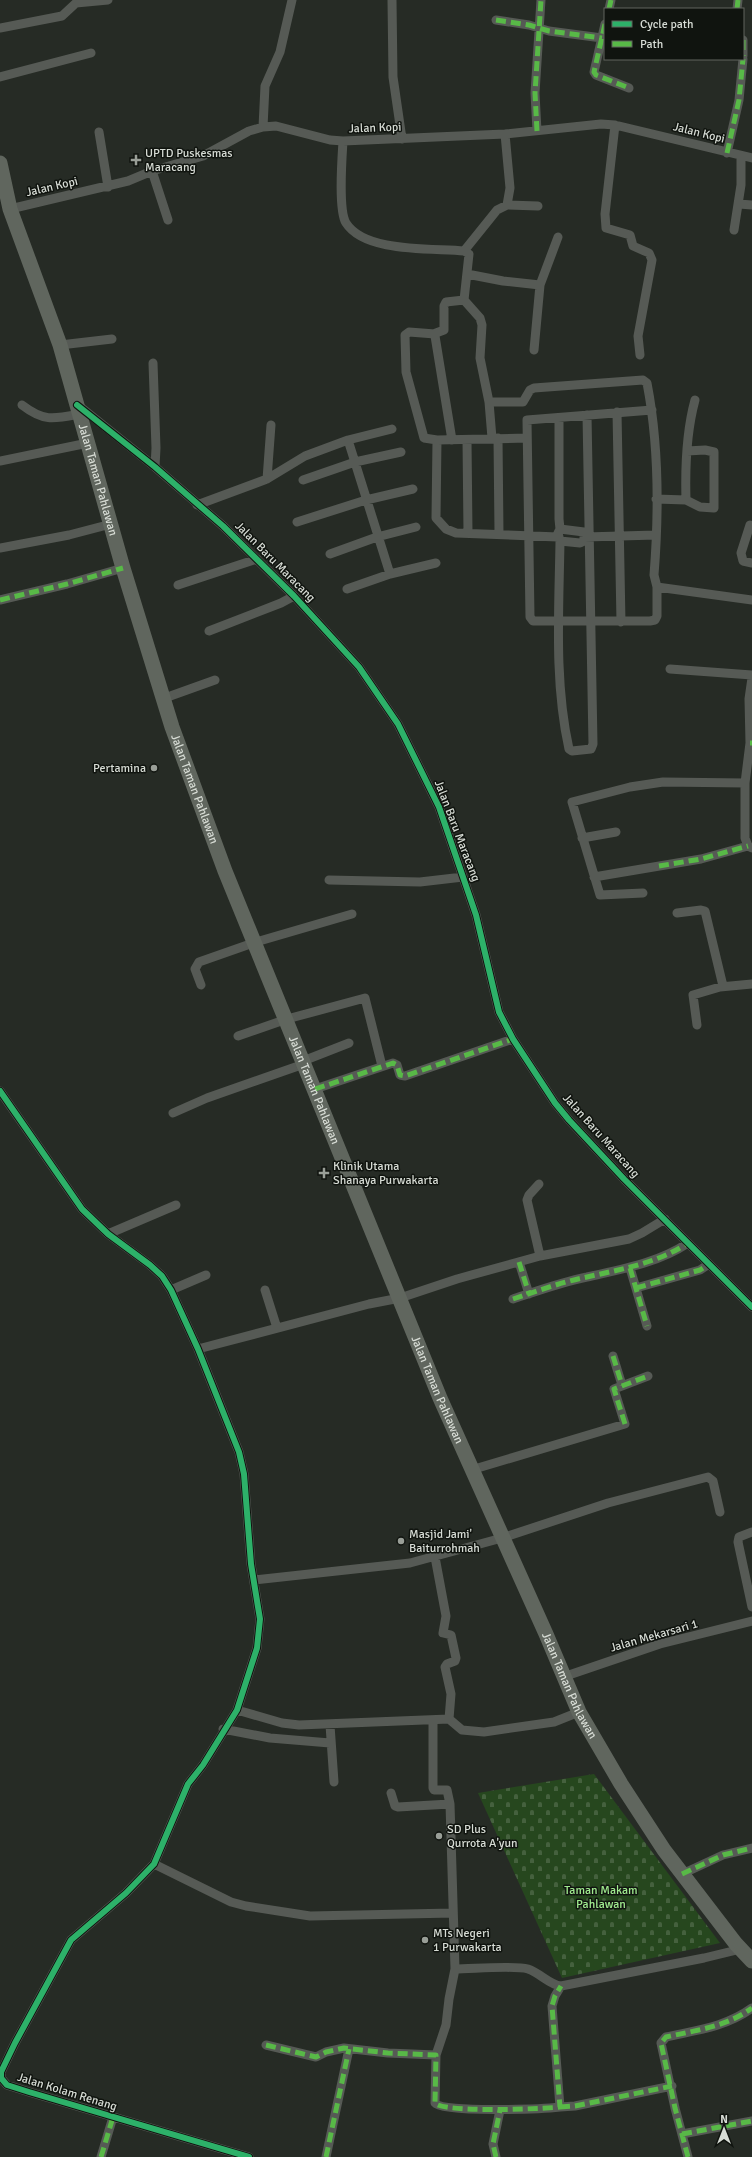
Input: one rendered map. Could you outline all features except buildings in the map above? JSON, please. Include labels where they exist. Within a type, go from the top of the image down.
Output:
[{"type":"main road","name":"Jalan Taman Pahlawan","points":[[0,163],[10,209],[60,346],[162,699],[225,870],[256,942],[314,1089],[471,1470],[546,1634],[579,1712],[621,1784],[682,1874],[749,1957]]},
{"type":"street","points":[[0,28],[62,16],[76,4],[108,0]]},
{"type":"street","points":[[262,127],[265,86],[280,52],[292,0]]},
{"type":"street","points":[[392,0],[393,77],[402,139]]},
{"type":"street","points":[[537,131],[535,93],[541,0]]},
{"type":"street","points":[[496,20],[540,27],[549,31],[602,38]]},
{"type":"street","points":[[604,29],[594,70],[595,74],[629,88]]},
{"type":"street","points":[[0,77],[91,53]]},
{"type":"street","points":[[727,153],[739,100],[743,60]]},
{"type":"street","name":"Jalan Kopi","points":[[10,209],[108,187],[128,181],[152,171],[203,156],[249,130],[276,126],[330,140],[343,141],[505,134],[589,125],[615,125],[752,158]]},
{"type":"street","points":[[615,125],[605,214],[606,228],[630,235],[633,246],[649,253],[652,260],[638,336],[640,355]]},
{"type":"street","points":[[99,132],[108,187]]},
{"type":"street","points":[[505,134],[510,188],[507,205]]},
{"type":"street","points":[[343,141],[342,202],[346,222],[356,234],[382,244],[464,251],[469,254],[464,300],[480,318],[482,325],[480,358],[495,438],[498,533]]},
{"type":"street","points":[[734,230],[741,185],[741,156]]},
{"type":"street","points":[[152,171],[168,220]]},
{"type":"street","points":[[739,204],[752,205]]},
{"type":"street","points":[[464,251],[497,210],[507,205],[538,206]]},
{"type":"street","points":[[534,350],[540,285],[558,237]]},
{"type":"street","points":[[467,274],[503,281],[540,285]]},
{"type":"street","points":[[464,300],[446,302],[444,306],[444,330],[435,334],[407,333],[405,364],[422,436],[427,440],[527,438]]},
{"type":"street","points":[[435,334],[436,352],[452,440]]},
{"type":"street","points":[[60,346],[112,339]]},
{"type":"street","points":[[152,363],[156,442],[155,467]]},
{"type":"street","points":[[489,402],[523,402],[530,390],[534,388],[643,380],[647,383],[652,410],[656,500],[654,574],[657,587],[657,616],[655,620],[621,622],[533,621],[530,617],[528,419],[559,418],[652,410]]},
{"type":"street","points":[[686,500],[687,451],[690,419],[695,400]]},
{"type":"street","points":[[22,405],[43,418],[56,419],[78,409]]},
{"type":"street","name":"Jalan Baru Maracang","points":[[78,409],[101,424],[155,467],[223,526],[294,596],[359,667],[398,724],[439,807],[476,915],[499,1012],[513,1039],[555,1104],[569,1120],[752,1307]]},
{"type":"street","points":[[617,412],[621,622]]},
{"type":"street","points":[[559,418],[559,621],[563,716],[569,749],[572,752],[591,749],[593,746],[587,536],[587,415]]},
{"type":"street","points":[[0,461],[86,438],[101,424]]},
{"type":"street","points":[[267,479],[271,425]]},
{"type":"street","points":[[197,505],[267,479],[305,456],[348,440],[392,429]]},
{"type":"street","points":[[348,440],[377,537],[390,574]]},
{"type":"street","points":[[436,440],[436,518],[450,532],[559,536],[580,543],[584,541],[587,536]]},
{"type":"street","points":[[467,440],[468,533]]},
{"type":"street","points":[[656,500],[686,500],[700,507],[712,508],[715,506],[714,452],[705,450],[687,451]]},
{"type":"street","points":[[303,480],[355,462],[401,452]]},
{"type":"street","points":[[297,522],[366,500],[413,489]]},
{"type":"street","points":[[0,548],[68,535],[111,524]]},
{"type":"street","points":[[750,525],[741,553],[743,561],[752,563]]},
{"type":"street","points":[[330,554],[377,537],[416,526]]},
{"type":"street","points":[[559,536],[579,530],[584,532],[587,536],[656,535]]},
{"type":"street","points":[[178,584],[257,560]]},
{"type":"street","points":[[347,590],[390,574],[436,563]]},
{"type":"street","points":[[0,600],[67,584],[123,568]]},
{"type":"street","points":[[657,587],[752,600]]},
{"type":"street","points":[[209,631],[281,603],[294,596]]},
{"type":"street","points":[[594,877],[701,859],[750,847],[745,838],[745,783],[751,743],[749,700],[752,680],[670,669]]},
{"type":"street","points":[[162,699],[215,680]]},
{"type":"street","points":[[643,893],[602,896],[594,877],[572,803],[578,799],[663,782],[745,783]]},
{"type":"street","points":[[582,838],[616,832]]},
{"type":"street","points":[[329,880],[420,882],[463,877]]},
{"type":"street","points":[[677,914],[700,910],[706,911],[723,986]]},
{"type":"street","points":[[201,985],[195,969],[199,962],[256,942],[352,914]]},
{"type":"street","points":[[697,1025],[693,995],[723,986],[752,984]]},
{"type":"street","points":[[238,1036],[287,1019],[365,998],[382,1066]]},
{"type":"street","points":[[314,1089],[382,1066],[396,1064],[400,1075],[405,1076],[513,1039]]},
{"type":"street","points":[[173,1113],[207,1098],[304,1063],[349,1043]]},
{"type":"street","points":[[0,1091],[76,1202],[93,1221],[108,1234],[150,1265],[162,1276],[171,1290],[198,1349],[239,1452],[244,1474],[254,1580],[260,1619],[259,1635],[237,1710],[223,1729],[203,1765],[188,1784],[154,1864],[225,1899],[246,1906],[310,1916],[453,1913]]},
{"type":"street","points":[[539,1184],[529,1195],[527,1200],[540,1256]]},
{"type":"street","points":[[108,1234],[176,1205]]},
{"type":"street","points":[[198,1349],[400,1298],[540,1256],[628,1239],[642,1233],[665,1219]]},
{"type":"street","points":[[513,1299],[580,1278],[630,1268],[672,1253],[688,1243]]},
{"type":"street","points":[[519,1262],[528,1294]]},
{"type":"street","points":[[636,1288],[686,1274],[709,1264]]},
{"type":"street","points":[[630,1268],[647,1326]]},
{"type":"street","points":[[171,1290],[206,1275]]},
{"type":"street","points":[[265,1290],[277,1328]]},
{"type":"street","points":[[613,1356],[622,1385]]},
{"type":"street","points":[[471,1470],[625,1424],[614,1389],[648,1376]]},
{"type":"street","points":[[254,1580],[385,1567],[435,1557],[502,1538],[608,1503],[708,1477],[713,1481],[720,1512]]},
{"type":"street","points":[[752,1532],[739,1536],[738,1542],[752,1607]]},
{"type":"street","points":[[435,1557],[446,1616],[443,1633],[451,1635],[456,1658],[455,1661],[446,1664],[445,1667],[451,1694],[449,1720]]},
{"type":"street","name":"Jalan Mekarsari 1","points":[[563,1677],[660,1644],[752,1621]]},
{"type":"street","points":[[237,1710],[282,1723],[330,1725],[410,1720],[449,1720],[462,1730],[484,1732],[554,1722],[579,1712]]},
{"type":"street","points":[[433,1720],[433,1788],[434,1790],[447,1790],[450,1804],[455,1969],[446,2025],[436,2055],[436,2105],[468,2110],[575,2106],[672,2086]]},
{"type":"street","points":[[330,1725],[330,1743],[334,1782]]},
{"type":"street","points":[[223,1729],[270,1738],[330,1743]]},
{"type":"street","points":[[391,1794],[395,1806],[398,1807],[450,1804]]},
{"type":"street","points":[[682,1874],[723,1855],[752,1848]]},
{"type":"street","name":"Jalan Kolam Renang","points":[[154,1864],[126,1894],[71,1940],[1,2072],[1,2078],[7,2085],[249,2157]]},
{"type":"street","points":[[455,1969],[527,1969],[545,1977],[556,1985],[561,1986],[704,1958],[749,1957]]},
{"type":"street","points":[[560,2107],[552,2006],[555,1996],[561,1986]]},
{"type":"street","points":[[688,2157],[675,2108],[672,2086],[661,2042],[663,2039],[719,2026],[741,2016],[752,2008]]},
{"type":"street","points":[[266,2045],[316,2057],[335,2049],[436,2055]]},
{"type":"street","points":[[326,2157],[350,2049]]},
{"type":"street","points":[[496,2157],[493,2144],[500,2110]]},
{"type":"street","points":[[101,2157],[113,2117]]},
{"type":"street","points":[[682,2134],[752,2121]]},
{"type":"green space","name":"Taman Makam Pahlawan","points":[[594,1774],[720,1943],[562,1978],[478,1793]]},
{"type":"marked path","points":[[537,131],[535,93],[541,0]]},
{"type":"marked path","points":[[609,8],[611,0]]},
{"type":"marked path","points":[[737,8],[738,0]]},
{"type":"marked path","points":[[496,20],[529,25],[549,31],[602,38]]},
{"type":"marked path","points":[[604,28],[594,72],[596,75],[629,88]]},
{"type":"marked path","points":[[727,153],[739,100],[743,60]]},
{"type":"marked path","points":[[0,600],[67,584],[123,568]]},
{"type":"marked path","points":[[659,866],[701,859],[748,846]]},
{"type":"marked path","points":[[315,1089],[393,1063],[397,1065],[400,1075],[405,1076],[513,1039]]},
{"type":"marked path","points":[[513,1299],[568,1281],[626,1268],[652,1260],[664,1256],[688,1243]]},
{"type":"marked path","points":[[519,1262],[529,1294]]},
{"type":"marked path","points":[[636,1288],[700,1270],[709,1264]]},
{"type":"marked path","points":[[630,1268],[647,1326]]},
{"type":"marked path","points":[[613,1356],[622,1385]]},
{"type":"marked path","points":[[625,1424],[614,1389],[648,1376]]},
{"type":"marked path","points":[[682,1874],[723,1855],[752,1848]]},
{"type":"marked path","points":[[266,2045],[316,2057],[326,2052],[344,2048],[388,2053],[436,2055],[435,2103],[442,2106],[494,2110],[560,2107],[552,2006],[555,1996],[561,1986]]},
{"type":"marked path","points":[[688,2157],[675,2108],[661,2043],[666,2037],[722,2024],[752,2008]]},
{"type":"marked path","points":[[326,2157],[349,2049]]},
{"type":"marked path","points":[[560,2107],[575,2106],[672,2086]]},
{"type":"marked path","points":[[496,2157],[493,2144],[500,2110]]},
{"type":"marked path","points":[[101,2157],[113,2117]]},
{"type":"marked path","points":[[682,2134],[752,2121]]},
{"type":"cycle path","points":[[77,405],[155,467],[223,526],[294,596],[359,667],[398,724],[439,807],[476,915],[499,1012],[513,1039],[555,1103],[569,1120],[624,1179],[752,1307]]},
{"type":"cycle path","points":[[0,1091],[82,1209],[108,1234],[150,1265],[162,1276],[171,1290],[198,1349],[239,1452],[244,1474],[251,1564],[260,1619],[257,1648],[237,1710],[203,1765],[188,1784],[154,1864],[126,1893],[71,1940],[15,2043],[1,2072],[1,2078],[7,2085],[249,2157]]},
{"type":"place","name":"UPTD Puskesmas Maracang","points":[[136,160]]},
{"type":"place","name":"Pertamina","points":[[154,768]]},
{"type":"place","name":"Klinik Utama Shanaya Purwakarta","points":[[324,1173]]},
{"type":"place","name":"Masjid Jami' Baiturrohmah","points":[[401,1541]]},
{"type":"place","name":"SD Plus Qurrota A'yun","points":[[439,1836]]},
{"type":"place","name":"MTs Negeri 1 Purwakarta","points":[[425,1940]]}]
